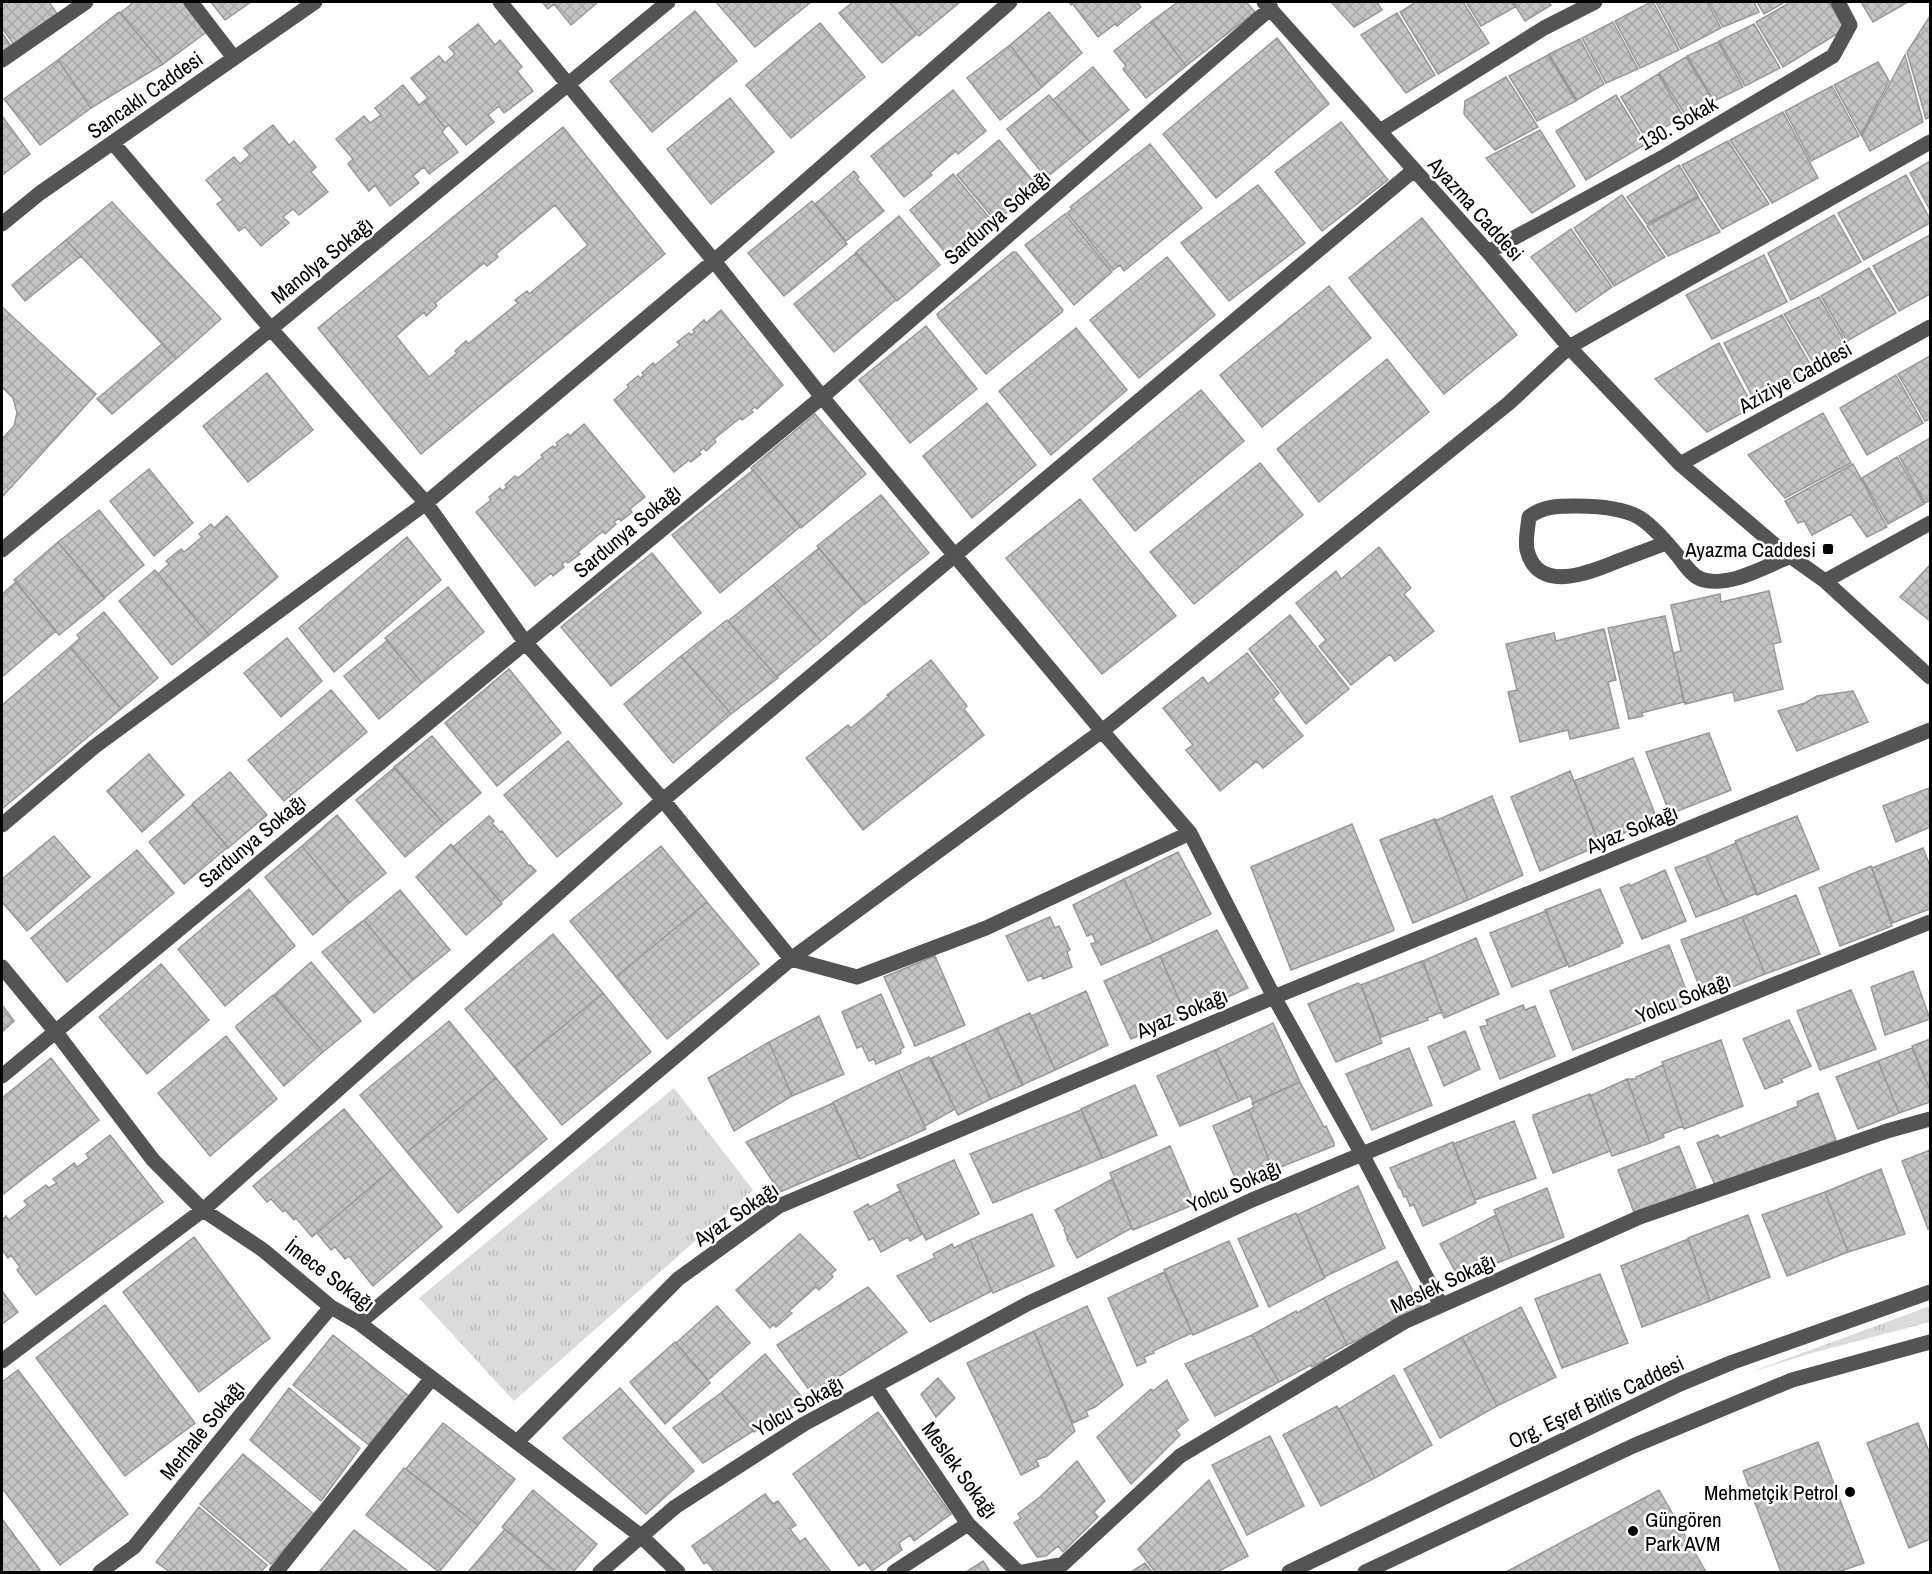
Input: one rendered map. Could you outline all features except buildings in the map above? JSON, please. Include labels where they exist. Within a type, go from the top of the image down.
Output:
[{"type":"street","points":[[2,60],[86,2]]},
{"type":"street","points":[[191,2],[234,58]]},
{"type":"street","name":"Sancaklı Caddesi","points":[[2,224],[40,193],[315,2]]},
{"type":"street","points":[[500,2],[714,261],[822,397],[1190,833],[1274,997],[1362,1154],[1441,1305]]},
{"type":"street","name":"Manolya Sokağı","points":[[2,550],[668,2]]},
{"type":"street","points":[[2,825],[94,747],[426,503],[714,261],[1011,2]]},
{"type":"street","points":[[1380,132],[1544,28],[1595,2]]},
{"type":"street","name":"130. Sokak","points":[[1488,252],[1665,156],[1833,56],[1850,25],[1838,2]]},
{"type":"street","name":"Ayazma Caddesi","points":[[1268,5],[1488,252],[1569,347],[1680,464],[1776,546],[1825,581],[1930,677]]},
{"type":"street","name":"Sardunya Sokağı","points":[[2,1076],[822,397],[1268,5]]},
{"type":"street","points":[[358,1323],[791,959],[1102,731],[1509,403],[1569,347],[1930,142]]},
{"type":"street","points":[[113,143],[271,328],[426,503],[525,642],[663,800],[791,959],[856,977],[986,928],[1190,833]]},
{"type":"street","points":[[2,1361],[203,1210],[663,800],[1414,170]]},
{"type":"street","name":"Aziziye Caddesi","points":[[1680,464],[1930,327]]},
{"type":"street","points":[[1666,543],[1593,572],[1556,576],[1544,573],[1533,564],[1527,549],[1529,517],[1539,510],[1558,506],[1598,506],[1642,519],[1666,543],[1688,570],[1701,580],[1719,583],[1735,579],[1791,556]]},
{"type":"street","points":[[1825,581],[1930,523]]},
{"type":"street","name":"Ayaz Sokağı","points":[[517,1442],[678,1279],[780,1206],[1274,997],[1930,730]]},
{"type":"street","name":"Yolcu Sokağı","points":[[600,1572],[675,1507],[804,1424],[1029,1303],[1252,1200],[1620,1046],[1930,922]]},
{"type":"street","name":"İmece Sokağı","points":[[2,967],[153,1160],[203,1210],[263,1250],[331,1307],[358,1323],[641,1536],[678,1572]]},
{"type":"street","name":"Meslek Sokağı","points":[[875,1386],[968,1524],[1020,1572],[1063,1564],[1180,1456],[1404,1322],[1640,1217],[1887,1131],[1930,1119]]},
{"type":"street","name":"Org. Eşref Bitlis Caddesi","points":[[1289,1572],[1680,1384],[1733,1362],[1930,1292]]},
{"type":"street","name":"Merhale Sokağı","points":[[100,1572],[134,1547],[331,1307]]},
{"type":"street","points":[[1365,1572],[1633,1446],[1792,1380],[1930,1341]]},
{"type":"street","points":[[276,1572],[432,1378]]},
{"type":"street","points":[[894,1572],[968,1524]]},
{"type":"green space","points":[[674,1088],[753,1190],[514,1401],[419,1298]]},
{"type":"green space","points":[[1930,1306],[1930,1322],[1812,1353],[1751,1372]]},
{"type":"place","name":"Ayazma Caddesi","points":[[1828,549]]},
{"type":"place","name":"Mehmetçik Petrol","points":[[1850,1492]]},
{"type":"place","name":"Güngören Park AVM","points":[[1633,1531]]}]
